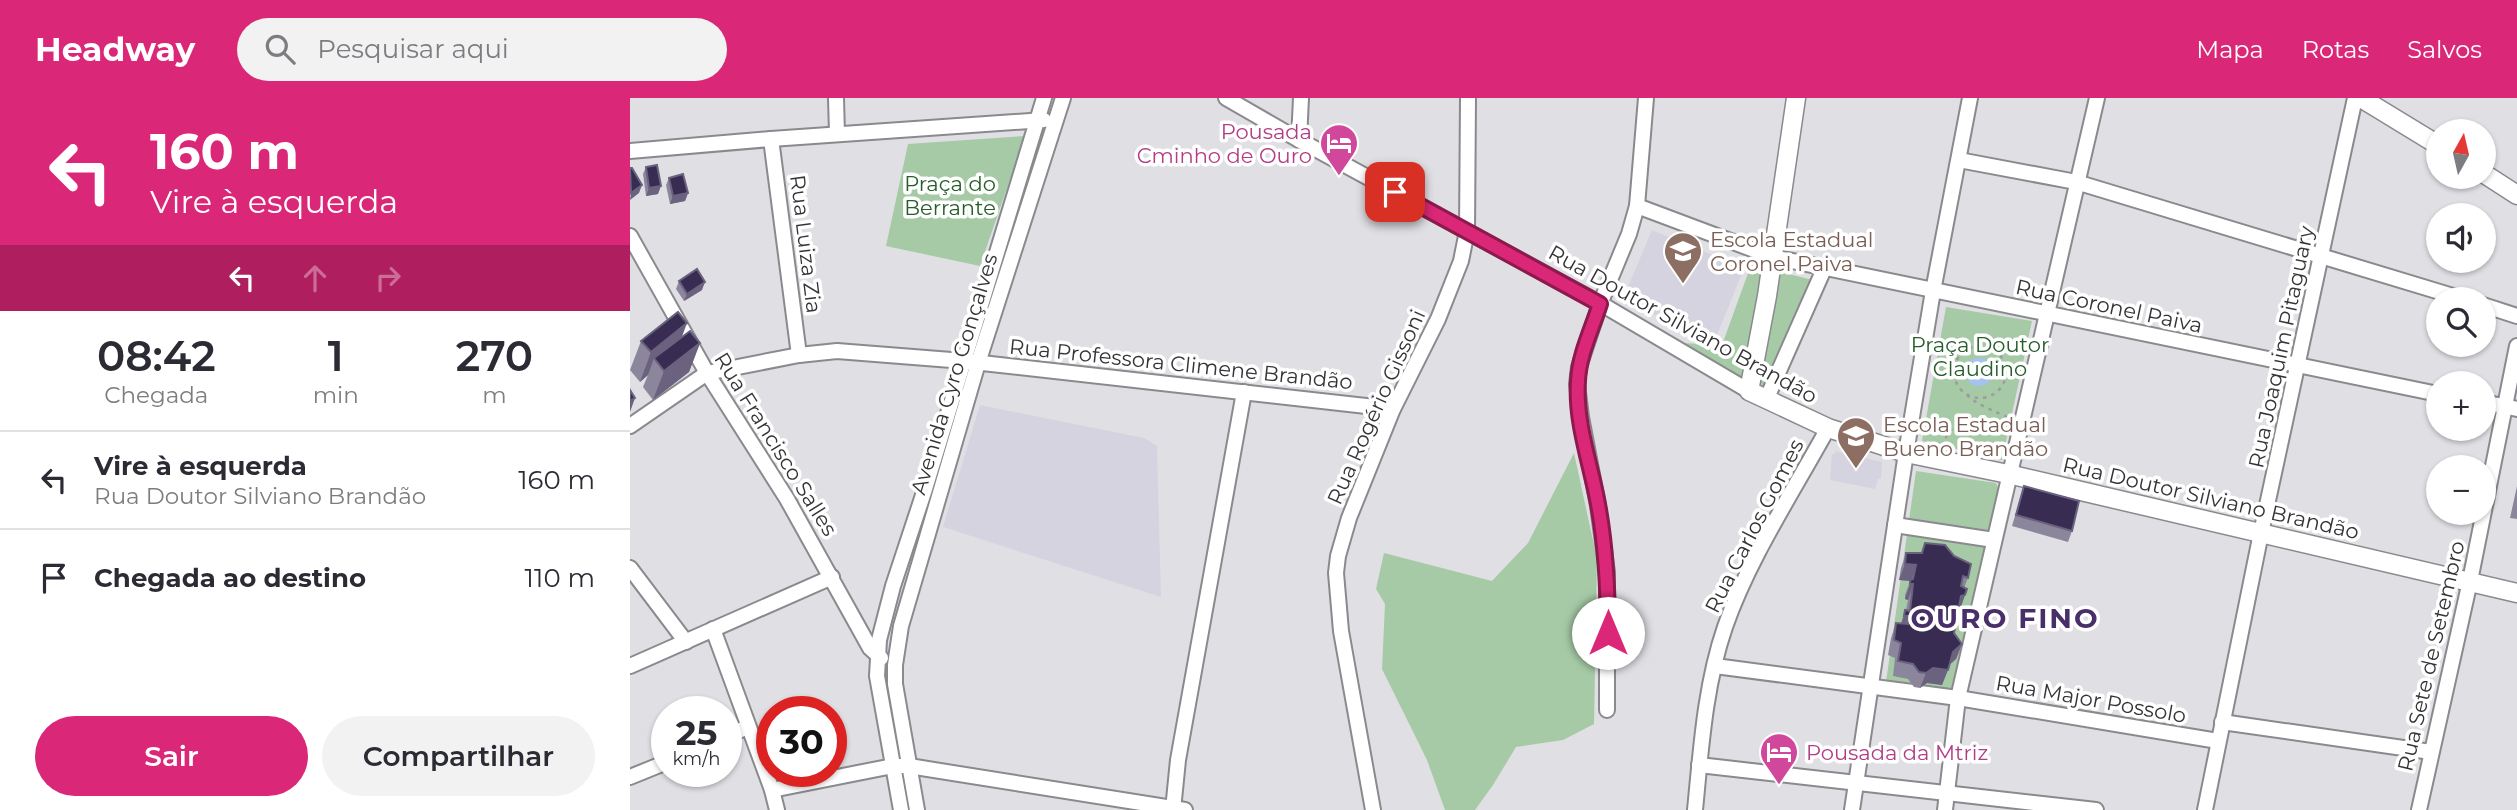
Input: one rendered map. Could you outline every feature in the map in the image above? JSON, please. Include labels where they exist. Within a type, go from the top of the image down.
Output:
[{"type":"street","points":[[836,98],[837,134]]},
{"type":"street","name":"Avenida Cyro Gonçalves","points":[[917,810],[897,701],[895,665],[932,491],[971,362],[1044,98]]},
{"type":"street","name":"Avenida Cyro Gonçalves","points":[[971,362],[1063,98]]},
{"type":"street","name":"Rua Doutor Silviano Brandão","points":[[1226,98],[1600,304],[1749,391],[1828,428],[1906,453],[2008,474],[2517,593]]},
{"type":"street","points":[[1299,140],[1301,98]]},
{"type":"street","name":"Rua Rogério Gissoni","points":[[1373,810],[1341,631],[1336,573],[1338,556],[1349,518],[1394,409],[1461,261],[1467,231],[1468,98]]},
{"type":"street","points":[[1607,710],[1607,572],[1577,383],[1579,367],[1600,304],[1629,234],[1637,205],[1646,98]]},
{"type":"street","points":[[1749,391],[1773,257],[1796,98]]},
{"type":"street","points":[[1852,810],[1906,453],[1970,98]]},
{"type":"street","points":[[1945,810],[1958,698],[2097,98]]},
{"type":"street","name":"Rua Joaquim Pitaguary","points":[[2205,810],[2261,533],[2355,98]]},
{"type":"street","points":[[2361,98],[2426,138]]},
{"type":"street","points":[[630,151],[771,138],[1057,119]]},
{"type":"street","name":"Rua Luiza Zia","points":[[771,138],[799,355]]},
{"type":"street","points":[[1959,160],[2076,182],[2426,288]]},
{"type":"street","points":[[2496,181],[2517,195]]},
{"type":"street","name":"Rua Coronel Paiva","points":[[1637,205],[1773,257],[2426,392]]},
{"type":"street","name":"Rua Francisco Salles","points":[[630,236],[707,373],[787,499],[877,656]]},
{"type":"street","points":[[1766,400],[1824,269]]},
{"type":"street","points":[[2496,310],[2517,316]]},
{"type":"street","name":"Rua Sete de Setembro","points":[[2419,810],[2512,408],[2517,346]]},
{"type":"street","name":"Rua Professora Climene Brandão","points":[[707,373],[799,355],[837,351],[971,362],[1394,409]]},
{"type":"street","points":[[630,426],[707,373]]},
{"type":"street","points":[[772,790],[894,766],[909,766],[1177,809],[1178,760],[1244,392]]},
{"type":"street","name":"Rua Carlos Gomes","points":[[1695,810],[1699,765],[1715,666],[1726,625],[1749,573],[1828,428]]},
{"type":"street","name":"Avenida Cyro Gonçalves","points":[[877,656],[883,620],[893,586],[932,491]]},
{"type":"street","points":[[1895,524],[1994,540]]},
{"type":"street","points":[[630,568],[686,642]]},
{"type":"street","points":[[630,666],[832,577]]},
{"type":"street","points":[[713,629],[777,810]]},
{"type":"street","points":[[877,656],[895,665]]},
{"type":"street","points":[[877,656],[880,696],[901,810]]},
{"type":"street","name":"Rua Major Possolo","points":[[1715,666],[1958,698],[2218,741]]},
{"type":"street","points":[[2222,722],[2431,751]]},
{"type":"street","points":[[742,729],[748,727]]},
{"type":"street","points":[[1699,765],[2096,810]]},
{"type":"street","points":[[630,777],[651,768]]},
{"type":"path","points":[[1928,327],[1958,359]]},
{"type":"path","points":[[1966,393],[1981,398],[1997,392],[2006,377],[2007,369],[1998,353],[1991,348],[1982,346],[1965,351],[1958,359],[1954,372],[1956,380],[1966,393],[1973,402],[1984,404],[2020,422]]},
{"type":"path","points":[[1941,460],[1942,442],[1955,427],[2020,422]]},
{"type":"shaded area","name":"Escola Estadual Coronel Paiva","points":[[1652,230],[1744,268],[1715,340],[1622,301]]},
{"type":"shaded area","points":[[980,405],[1144,438],[1157,446],[1161,597],[943,527]]},
{"type":"shaded area","name":"Escola Estadual Bueno Brandão","points":[[1835,451],[1882,462],[1881,479],[1878,479],[1875,489],[1830,480],[1832,454],[1835,454]]},
{"type":"green space","name":"Praça do Berrante","points":[[1025,136],[980,266],[886,246],[908,144]]},
{"type":"green space","points":[[1751,265],[1813,280],[1761,391],[1681,343],[1722,345]]},
{"type":"green space","name":"Praça Doutor Claudino","points":[[1946,307],[2032,321],[2002,460],[1922,441]]},
{"type":"green space","points":[[1574,453],[1597,559],[1594,724],[1563,740],[1516,747],[1475,810],[1445,810],[1427,760],[1382,669],[1385,604],[1376,589],[1384,553],[1492,581],[1528,543]]},
{"type":"green space","points":[[1916,471],[1996,483],[1999,490],[1956,692],[1886,682]]},
{"type":"water","points":[[1979,358],[1989,362],[1993,372],[1989,382],[1979,386],[1969,382],[1965,372],[1969,362]]},
{"type":"building","points":[[657,165],[661,186],[649,188],[646,167]]},
{"type":"building","points":[[630,168],[642,185],[631,193]]},
{"type":"building","points":[[683,174],[688,193],[673,196],[669,178]]},
{"type":"building","points":[[697,269],[705,282],[687,294],[679,281]]},
{"type":"building","points":[[678,312],[687,323],[651,352],[641,341]]},
{"type":"building","points":[[690,331],[700,343],[664,371],[654,358]]},
{"type":"building","points":[[2024,486],[2079,501],[2072,531],[2016,515]]},
{"type":"building","points":[[1925,543],[1945,545],[1954,556],[1971,564],[1968,578],[1963,576],[1961,586],[1967,589],[1965,595],[1961,596],[1954,633],[1962,644],[1953,652],[1948,670],[1933,668],[1926,673],[1919,672],[1913,664],[1898,661],[1901,643],[1894,640],[1896,623],[1908,624],[1909,616],[1904,616],[1905,610],[1910,611],[1913,584],[1910,584],[1910,580],[1913,579],[1916,565],[1905,564],[1906,553],[1922,553]]},
{"type":"place","name":"Pousada Cminho de Ouro","points":[[1339,177]]},
{"type":"place","name":"Escola Estadual Coronel Paiva","points":[[1683,285]]},
{"type":"place","name":"Escola Estadual Bueno Brandão","points":[[1856,470]]},
{"type":"place","name":"Pousada da Mtriz","points":[[1779,786]]},
{"type":"district","name":"OURO FINO","points":[[2005,618]]},
{"type":"route","points":[[1395,192],[1600,304],[1579,367],[1577,383],[1603,538],[1607,572],[1608,633]]}]
